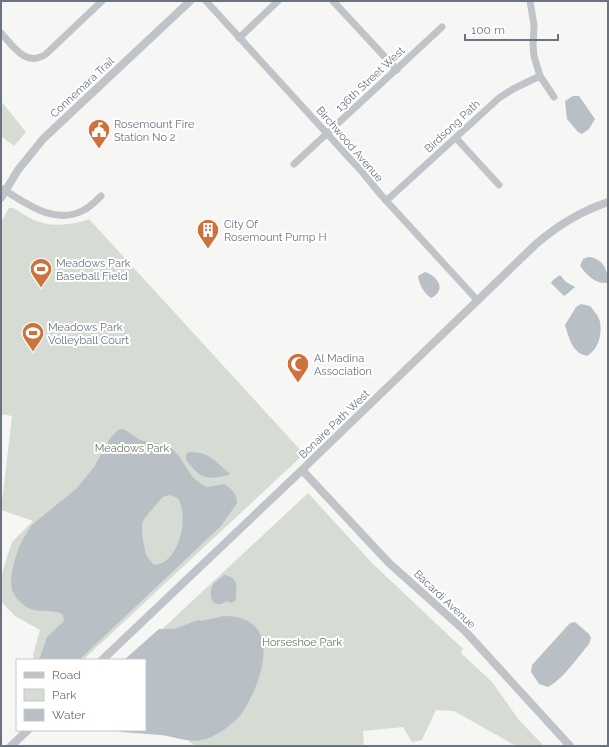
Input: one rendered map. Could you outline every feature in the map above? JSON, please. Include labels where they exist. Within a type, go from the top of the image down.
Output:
[{"type":"street","points":[[1,33],[21,54],[27,58],[35,58],[46,54],[102,1]]},
{"type":"street","name":"Connemara Trail","points":[[1,198],[3,189],[43,139],[190,1]]},
{"type":"street","name":"Birchwood Avenue","points":[[206,1],[478,301]]},
{"type":"street","points":[[239,38],[278,1]]},
{"type":"street","points":[[333,1],[397,70]]},
{"type":"street","points":[[530,1],[534,25],[534,56],[540,76],[554,97]]},
{"type":"street","name":"136th Street West","points":[[294,164],[442,27]]},
{"type":"street","name":"Birdsong Path","points":[[386,201],[499,98],[513,89],[540,76]]},
{"type":"street","points":[[456,138],[499,185]]},
{"type":"street","points":[[3,189],[40,212],[54,215],[80,212],[89,207],[101,196]]},
{"type":"street","name":"Bonaire Path West","points":[[103,659],[548,234],[584,212],[608,202]]},
{"type":"street","name":"Bacardi Avenue","points":[[302,470],[389,563],[465,631],[570,746]]},
{"type":"street","points":[[11,746],[27,731]]},
{"type":"green space","points":[[1,101],[26,132],[14,146],[1,136]]},
{"type":"green space","name":"Meadows Park","points":[[9,208],[13,208],[38,222],[51,224],[71,224],[89,219],[304,454],[84,659],[34,659],[33,655],[40,630],[15,616],[1,601],[3,570],[12,542],[33,521],[1,510],[12,416],[1,414],[1,222]]},
{"type":"green space","name":"Horseshoe Park","points":[[308,493],[373,564],[463,648],[461,653],[492,682],[519,720],[544,746],[516,746],[454,711],[436,710],[422,740],[412,742],[403,727],[363,731],[364,746],[195,746],[146,706],[146,659],[130,659]]},
{"type":"water","points":[[573,96],[579,96],[595,119],[589,129],[582,134],[578,132],[567,119],[565,101]]},
{"type":"water","points":[[588,257],[601,262],[604,265],[607,273],[607,283],[599,282],[588,276],[580,266],[583,259]]},
{"type":"water","points":[[425,272],[437,280],[440,287],[436,295],[431,298],[426,294],[419,283],[418,276]]},
{"type":"water","points":[[560,275],[566,282],[575,287],[564,296],[551,283]]},
{"type":"water","points":[[581,304],[590,306],[600,322],[599,341],[591,353],[587,356],[578,352],[572,344],[565,325],[576,307]]},
{"type":"water","points":[[123,429],[141,440],[168,446],[177,454],[197,481],[207,487],[224,484],[233,492],[237,503],[221,526],[80,659],[39,659],[47,637],[64,621],[63,615],[57,612],[31,609],[17,599],[13,593],[11,582],[16,555],[28,530],[33,524],[76,489],[94,467],[111,437],[118,430]],"holes":[[[169,495],[178,498],[183,516],[182,527],[176,548],[170,557],[163,563],[154,565],[146,555],[142,535],[142,524],[144,519],[163,497]]]},
{"type":"water","points":[[189,452],[196,452],[212,458],[230,474],[212,478],[199,474],[186,460],[186,454]]},
{"type":"water","points":[[224,575],[233,578],[235,581],[236,600],[231,603],[227,601],[218,604],[211,598],[211,590],[212,586]]},
{"type":"water","points":[[224,616],[239,618],[250,622],[257,629],[262,639],[263,661],[260,674],[250,700],[236,720],[216,735],[197,741],[118,731],[146,731],[146,659],[125,659],[159,629],[174,629],[198,620],[201,621]]},
{"type":"water","points":[[575,622],[589,634],[591,638],[589,644],[565,673],[554,683],[548,687],[539,684],[531,672],[532,665],[570,623]]},
{"type":"place","name":"Rosemount Fire Station No 2","points":[[99,150]]},
{"type":"place","name":"City Of Rosemount Pump H","points":[[208,250]]},
{"type":"place","name":"Meadows Park Baseball Field","points":[[41,288]]},
{"type":"place","name":"Meadows Park Volleyball Court","points":[[33,352]]},
{"type":"place","name":"Al Madina Association","points":[[298,384]]}]
